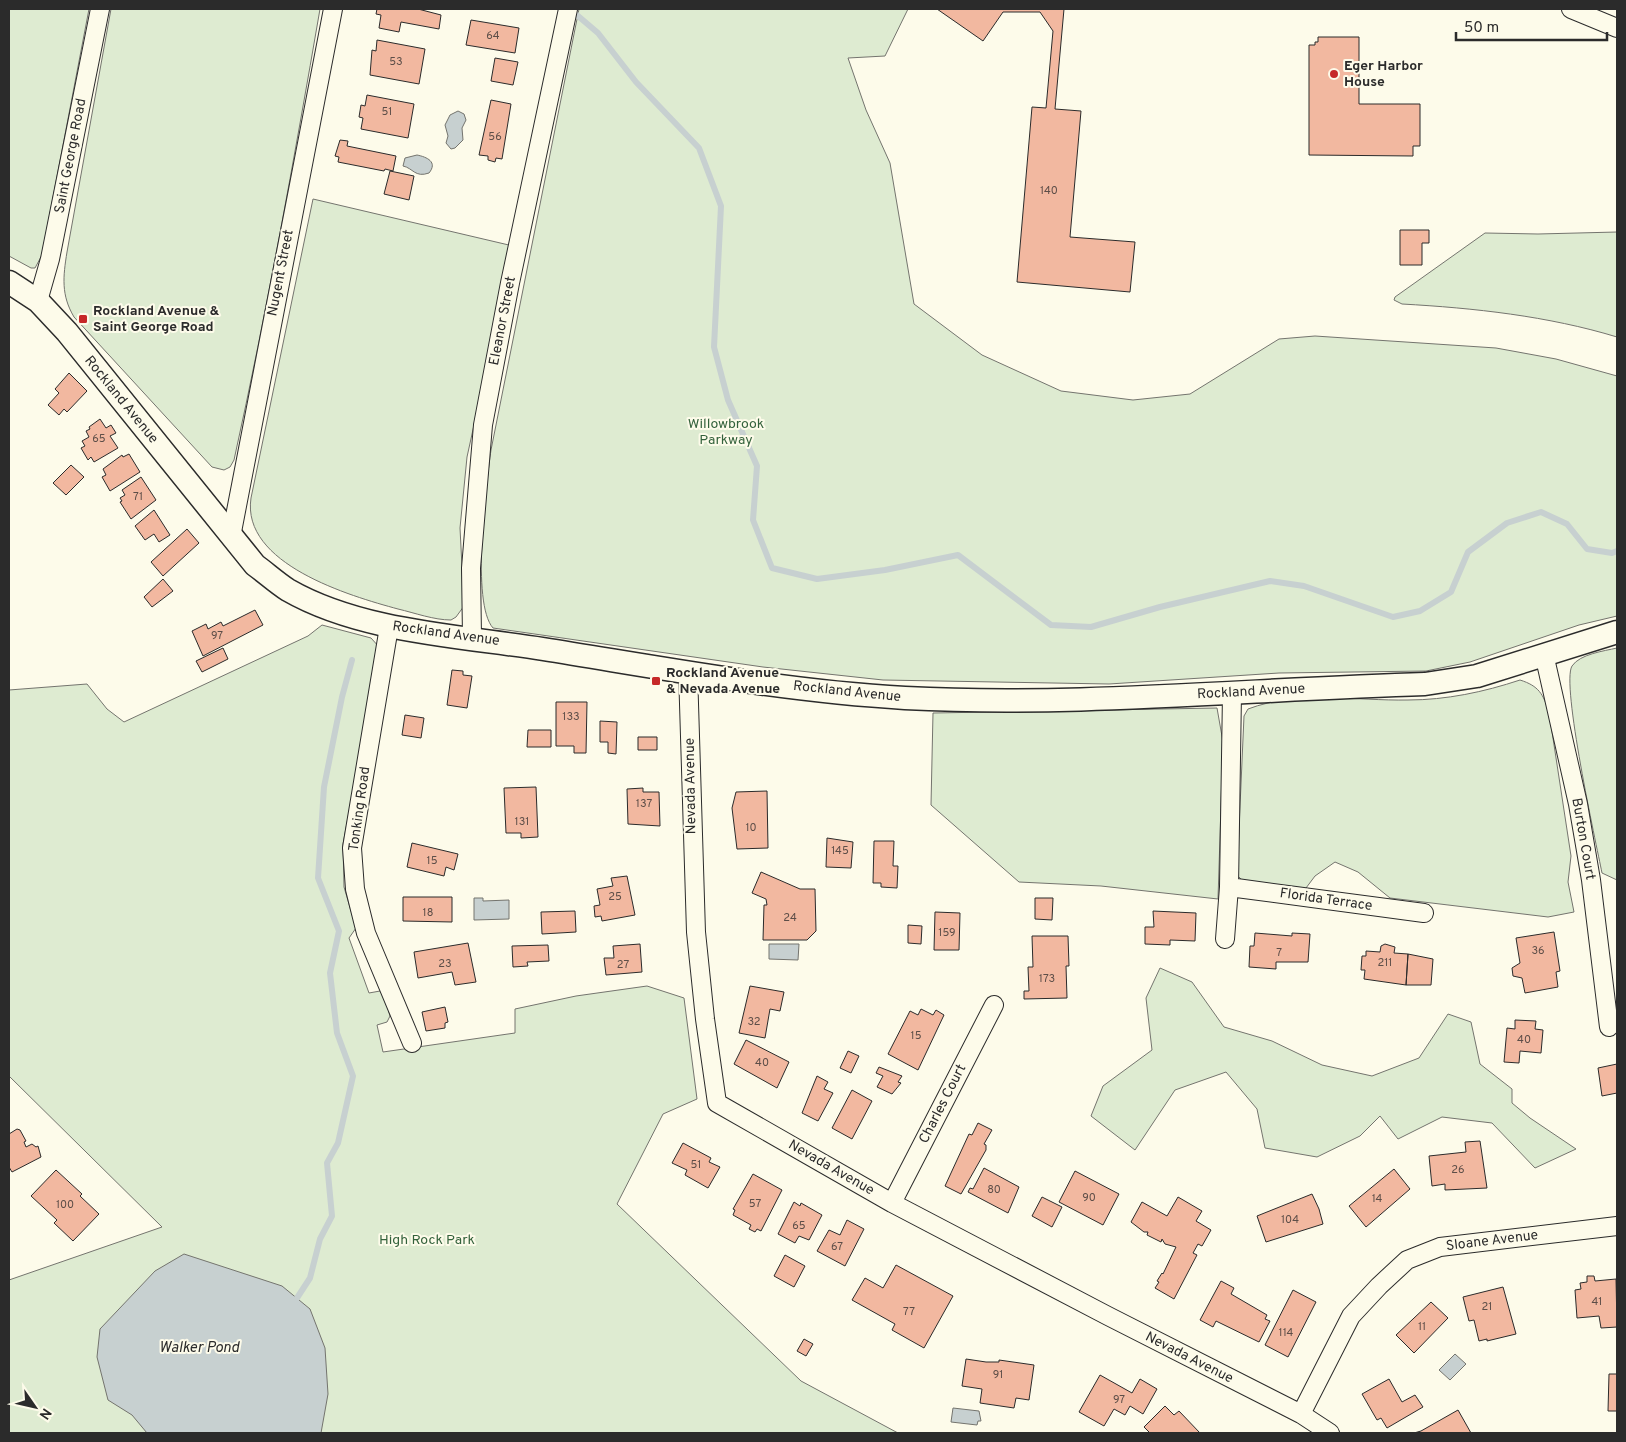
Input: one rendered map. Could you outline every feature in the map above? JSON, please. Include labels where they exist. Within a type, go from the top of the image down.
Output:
[{"type":"street","name":"Saint George Road","points":[[38,302],[50,259],[100,9]]},
{"type":"street","name":"Nugent Street","points":[[231,537],[270,327],[333,9]]},
{"type":"street","points":[[1571,9],[1617,28]]},
{"type":"street","name":"Eleanor Street","points":[[472,637],[471,568],[483,425],[510,283],[567,14]]},
{"type":"street","name":"Rockland Avenue","points":[[9,282],[38,302],[66,332],[255,565],[288,590],[327,608],[389,627],[472,637],[792,687],[926,699],[1109,699],[1425,684],[1477,676],[1617,632]]},
{"type":"street","name":"Tonking Road","points":[[389,627],[352,848],[355,889],[366,933],[412,1042]]},
{"type":"street","name":"Burton Court","points":[[1544,654],[1580,814],[1591,880],[1609,1027]]},
{"type":"street","name":"Nevada Avenue","points":[[688,671],[696,932],[705,1019],[717,1103],[892,1203],[1301,1414],[1330,1433]]},
{"type":"street","points":[[1225,939],[1228,887],[1232,693]]},
{"type":"street","name":"Florida Terrace","points":[[1228,887],[1424,913]]},
{"type":"street","name":"Charles Court","points":[[892,1203],[994,1005]]},
{"type":"street","name":"Sloane Avenue","points":[[1301,1414],[1351,1316],[1407,1260],[1440,1247],[1617,1226]]},
{"type":"green space","points":[[9,9],[89,9],[42,255],[35,268],[31,268],[9,256]]},
{"type":"green space","points":[[111,9],[320,9],[258,347],[234,460],[230,467],[224,470],[212,467],[74,317],[65,293],[66,261]]},
{"type":"green space","name":"Willowbrook Parkway","points":[[579,9],[908,9],[885,56],[848,58],[866,110],[890,163],[914,304],[982,355],[1061,391],[1133,400],[1190,394],[1279,339],[1315,336],[1496,348],[1556,359],[1617,376],[1617,616],[1579,625],[1470,662],[1426,671],[1279,673],[1109,684],[883,680],[763,667],[493,628],[486,615],[481,570],[486,489],[491,450]]},
{"type":"green space","points":[[313,199],[513,246],[467,457],[460,528],[464,606],[456,617],[451,620],[431,618],[377,603],[328,586],[280,559],[263,541],[252,521],[251,498]]},
{"type":"green space","points":[[1617,232],[1617,337],[1538,318],[1456,308],[1402,304],[1394,300],[1395,297],[1485,233]]},
{"type":"green space","name":"High Rock Park","points":[[322,625],[371,638],[380,648],[343,844],[344,887],[356,928],[349,938],[369,993],[380,991],[384,994],[390,1016],[387,1022],[377,1025],[383,1052],[515,1033],[515,1009],[576,996],[647,986],[684,998],[697,1099],[663,1114],[617,1204],[801,1381],[898,1433],[9,1433],[9,1280],[162,1227],[9,1076],[9,690],[87,684],[107,709],[124,722],[308,636]]},
{"type":"green space","points":[[1617,648],[1617,880],[1602,873],[1575,731],[1570,679],[1572,666],[1576,662],[1593,654]]},
{"type":"green space","points":[[1520,680],[1536,688],[1545,700],[1549,712],[1571,856],[1568,882],[1574,912],[1548,917],[1390,898],[1358,872],[1335,862],[1315,876],[1303,892],[1245,883],[1237,875],[1244,716],[1248,709],[1267,703],[1307,698],[1436,699],[1479,692]]},
{"type":"green space","points":[[1217,708],[1223,742],[1218,899],[1101,886],[1019,882],[931,805],[933,713]]},
{"type":"green space","points":[[1160,968],[1192,982],[1224,1027],[1272,1041],[1322,1065],[1372,1076],[1419,1058],[1448,1014],[1471,1022],[1480,1064],[1512,1089],[1512,1103],[1530,1118],[1576,1149],[1535,1168],[1492,1123],[1442,1117],[1398,1139],[1380,1116],[1360,1136],[1317,1157],[1265,1148],[1257,1109],[1226,1072],[1175,1090],[1135,1150],[1091,1116],[1103,1086],[1152,1050],[1146,998]]},
{"type":"water","points":[[458,111],[464,114],[466,120],[462,128],[463,140],[455,148],[451,149],[446,143],[448,136],[445,125],[450,115]]},
{"type":"water","points":[[417,155],[428,159],[432,163],[429,173],[417,174],[403,166],[405,158]]},
{"type":"water","points":[[474,898],[483,898],[483,901],[509,900],[509,919],[474,920]]},
{"type":"water","points":[[769,944],[799,944],[798,960],[769,959]]},
{"type":"water","name":"Walker Pond","points":[[184,1254],[282,1286],[310,1309],[325,1348],[328,1394],[321,1433],[147,1433],[132,1415],[108,1400],[97,1357],[100,1329],[155,1271]]},
{"type":"water","points":[[1455,1354],[1466,1364],[1450,1380],[1439,1370]]},
{"type":"water","points":[[953,1408],[979,1411],[981,1421],[978,1421],[977,1425],[951,1422]]},
{"type":"building","points":[[377,9],[418,9],[441,15],[439,29],[401,22],[399,32],[379,28],[381,15],[376,14]]},
{"type":"building","points":[[937,9],[1064,9],[1055,109],[1081,111],[1070,237],[1135,242],[1130,292],[1017,282],[1032,107],[1046,108],[1053,31],[1040,12],[1003,12],[983,41]]},
{"type":"building","points":[[471,20],[519,28],[515,53],[466,45]]},
{"type":"building","name":"Eger Harbor House","points":[[1318,37],[1359,37],[1359,104],[1420,104],[1420,146],[1413,146],[1413,156],[1309,155],[1309,45],[1315,45],[1315,42],[1318,42]]},
{"type":"building","points":[[377,40],[425,49],[419,84],[370,75],[372,50],[376,51]]},
{"type":"building","points":[[495,58],[518,62],[513,85],[491,81]]},
{"type":"building","points":[[367,95],[414,104],[408,138],[361,129],[363,118],[359,117],[361,105],[365,106]]},
{"type":"building","points":[[491,100],[511,104],[502,159],[496,158],[495,162],[488,160],[488,156],[479,155]]},
{"type":"building","points":[[340,140],[348,141],[347,146],[396,156],[393,171],[338,162],[339,157],[335,156]]},
{"type":"building","points":[[390,171],[414,176],[409,200],[384,194]]},
{"type":"building","points":[[1400,230],[1429,230],[1429,243],[1422,243],[1422,265],[1400,265]]},
{"type":"building","points":[[69,373],[87,391],[67,412],[64,409],[59,415],[48,405],[59,393],[55,389]]},
{"type":"building","points":[[100,419],[106,428],[111,425],[116,433],[110,436],[118,448],[94,462],[91,457],[88,460],[81,448],[85,446],[82,441],[89,437],[86,431]]},
{"type":"building","points":[[129,454],[140,472],[110,491],[102,477],[106,475],[103,469],[122,455],[123,457]]},
{"type":"building","points":[[71,465],[84,477],[66,495],[53,483]]},
{"type":"building","points":[[141,477],[156,500],[131,519],[120,502],[122,501],[120,498],[125,495],[122,490]]},
{"type":"building","points":[[154,510],[170,535],[159,542],[154,534],[145,540],[135,526]]},
{"type":"building","points":[[187,529],[199,543],[163,576],[151,562]]},
{"type":"building","points":[[163,579],[173,591],[152,607],[144,597]]},
{"type":"building","points":[[255,610],[263,625],[203,656],[192,631],[206,624],[208,629],[221,622],[223,626]]},
{"type":"building","points":[[223,648],[228,659],[202,672],[196,661]]},
{"type":"building","points":[[452,670],[463,671],[463,675],[472,676],[467,708],[447,705]]},
{"type":"building","points":[[556,702],[587,702],[586,753],[574,753],[574,746],[556,746]]},
{"type":"building","points":[[405,715],[424,718],[421,738],[402,735]]},
{"type":"building","points":[[600,721],[617,722],[616,754],[608,753],[608,742],[600,742]]},
{"type":"building","points":[[528,730],[551,730],[551,747],[527,747]]},
{"type":"building","points":[[638,737],[657,737],[657,750],[638,750]]},
{"type":"building","points":[[536,787],[538,837],[521,838],[521,833],[506,833],[504,788]]},
{"type":"building","points":[[643,788],[643,792],[659,792],[660,826],[628,824],[627,789]]},
{"type":"building","points":[[767,791],[768,848],[737,849],[732,808],[736,792]]},
{"type":"building","points":[[827,838],[853,842],[851,868],[826,867]]},
{"type":"building","points":[[874,841],[894,841],[893,866],[898,866],[897,888],[881,887],[881,883],[873,883]]},
{"type":"building","points":[[412,843],[458,854],[454,870],[446,867],[444,876],[407,867]]},
{"type":"building","points":[[761,872],[800,889],[815,889],[816,931],[807,940],[763,940],[764,905],[767,905],[766,899],[752,893]]},
{"type":"building","points":[[627,876],[635,915],[602,921],[601,916],[595,917],[594,906],[600,905],[597,889],[613,886],[611,878]]},
{"type":"building","points":[[403,897],[452,897],[452,922],[403,921]]},
{"type":"building","points":[[1035,898],[1053,898],[1052,920],[1035,919]]},
{"type":"building","points":[[575,911],[576,932],[542,934],[541,912]]},
{"type":"building","points":[[1153,911],[1196,913],[1195,941],[1170,940],[1170,945],[1145,944],[1145,927],[1154,927]]},
{"type":"building","points":[[935,912],[960,913],[959,950],[934,950]]},
{"type":"building","points":[[908,925],[922,926],[921,944],[908,943]]},
{"type":"building","points":[[1554,932],[1560,971],[1556,972],[1558,987],[1525,993],[1522,978],[1513,976],[1512,968],[1520,963],[1516,938]]},
{"type":"building","points":[[1255,933],[1292,936],[1292,933],[1310,934],[1308,962],[1276,962],[1276,969],[1249,967],[1250,946],[1254,946]]},
{"type":"building","points":[[1032,936],[1068,936],[1069,966],[1066,966],[1067,998],[1024,999],[1024,991],[1029,991],[1028,967],[1033,967]]},
{"type":"building","points":[[468,943],[476,982],[455,985],[452,972],[418,978],[414,952]]},
{"type":"building","points":[[640,944],[642,972],[606,975],[604,958],[614,958],[613,946]]},
{"type":"building","points":[[1385,944],[1395,947],[1394,953],[1408,954],[1406,985],[1364,979],[1365,970],[1361,970],[1362,956],[1366,956],[1366,951],[1380,952],[1381,946]]},
{"type":"building","points":[[548,945],[549,961],[527,962],[528,966],[513,967],[512,946]]},
{"type":"building","points":[[1408,954],[1433,959],[1431,985],[1406,985]]},
{"type":"building","points":[[750,986],[784,992],[780,1011],[770,1009],[765,1038],[739,1033]]},
{"type":"building","points":[[445,1007],[448,1022],[445,1023],[445,1028],[426,1031],[422,1012]]},
{"type":"building","points":[[921,1009],[933,1015],[936,1010],[944,1015],[918,1070],[888,1054],[910,1011],[918,1015]]},
{"type":"building","points":[[1515,1020],[1536,1021],[1535,1029],[1543,1030],[1541,1053],[1520,1051],[1519,1063],[1504,1062],[1507,1028],[1515,1029]]},
{"type":"building","points":[[746,1040],[789,1062],[777,1088],[734,1064]]},
{"type":"building","points":[[848,1051],[859,1056],[851,1073],[840,1068]]},
{"type":"building","points":[[1617,1064],[1617,1093],[1602,1096],[1598,1068]]},
{"type":"building","points":[[879,1067],[902,1076],[898,1082],[901,1083],[892,1094],[877,1087],[883,1076],[876,1073]]},
{"type":"building","points":[[817,1076],[828,1082],[824,1089],[833,1093],[818,1121],[802,1113]]},
{"type":"building","points":[[852,1090],[872,1101],[852,1139],[832,1128]]},
{"type":"building","points":[[978,1123],[992,1130],[984,1144],[986,1145],[986,1150],[961,1194],[945,1186],[969,1134],[972,1135]]},
{"type":"building","points":[[17,1129],[20,1130],[26,1141],[24,1142],[26,1147],[32,1144],[36,1147],[38,1146],[41,1157],[12,1172],[9,1167],[9,1134]]},
{"type":"building","points":[[1480,1141],[1487,1188],[1445,1190],[1445,1184],[1432,1186],[1429,1156],[1466,1152],[1465,1142]]},
{"type":"building","points":[[683,1143],[711,1158],[709,1162],[720,1167],[708,1188],[685,1175],[687,1170],[672,1163]]},
{"type":"building","points":[[984,1168],[1019,1187],[1008,1213],[968,1192],[970,1188],[973,1189]]},
{"type":"building","points":[[1394,1169],[1410,1189],[1366,1227],[1349,1206]]},
{"type":"building","points":[[56,1170],[82,1194],[80,1196],[99,1214],[73,1241],[54,1223],[57,1220],[31,1196]]},
{"type":"building","points":[[1075,1171],[1119,1194],[1103,1225],[1059,1202]]},
{"type":"building","points":[[753,1174],[782,1190],[761,1231],[757,1229],[755,1232],[749,1229],[751,1225],[733,1215],[735,1210],[733,1209]]},
{"type":"building","points":[[1312,1194],[1323,1224],[1266,1242],[1257,1216]]},
{"type":"building","points":[[1042,1197],[1062,1207],[1052,1227],[1032,1216]]},
{"type":"building","points":[[1178,1197],[1202,1211],[1196,1221],[1211,1230],[1202,1246],[1198,1244],[1193,1253],[1197,1255],[1174,1299],[1155,1288],[1176,1247],[1165,1244],[1162,1239],[1161,1242],[1147,1235],[1148,1232],[1144,1232],[1131,1222],[1142,1202],[1167,1216]]},
{"type":"building","points":[[794,1202],[800,1206],[801,1203],[822,1215],[809,1240],[799,1236],[795,1243],[778,1234]]},
{"type":"building","points":[[847,1220],[864,1229],[845,1266],[817,1251],[829,1230],[840,1235]]},
{"type":"building","points":[[785,1255],[805,1266],[794,1287],[774,1276]]},
{"type":"building","points":[[896,1265],[953,1296],[924,1348],[892,1330],[895,1324],[852,1300],[865,1278],[883,1288]]},
{"type":"building","points":[[1587,1276],[1594,1276],[1595,1281],[1616,1279],[1617,1327],[1601,1328],[1599,1316],[1577,1318],[1575,1290],[1581,1289],[1580,1283],[1587,1282]]},
{"type":"building","points":[[1221,1281],[1234,1288],[1231,1294],[1267,1315],[1265,1319],[1270,1321],[1259,1342],[1216,1321],[1213,1327],[1200,1320]]},
{"type":"building","points":[[1503,1287],[1516,1334],[1479,1341],[1474,1320],[1469,1321],[1463,1297]]},
{"type":"building","points":[[1293,1290],[1316,1302],[1288,1357],[1265,1345]]},
{"type":"building","points":[[1431,1302],[1448,1318],[1414,1353],[1396,1335]]},
{"type":"building","points":[[804,1339],[813,1344],[806,1356],[797,1351]]},
{"type":"building","points":[[966,1359],[986,1362],[999,1362],[999,1360],[1034,1365],[1029,1400],[1016,1398],[1014,1408],[980,1403],[982,1389],[962,1386]]},
{"type":"building","points":[[1609,1374],[1617,1374],[1617,1411],[1608,1411]]},
{"type":"building","points":[[1100,1375],[1132,1393],[1140,1379],[1157,1389],[1143,1414],[1130,1406],[1125,1415],[1114,1409],[1104,1426],[1079,1412]]},
{"type":"building","points":[[1389,1379],[1402,1402],[1415,1395],[1423,1407],[1387,1428],[1381,1418],[1377,1420],[1362,1394]]},
{"type":"building","points":[[1165,1406],[1174,1415],[1179,1411],[1200,1433],[1150,1433],[1144,1427]]},
{"type":"building","points":[[1458,1410],[1471,1433],[1414,1433],[1421,1431]]},
{"type":"waterway","points":[[571,10],[598,33],[636,82],[699,148],[721,206],[714,347],[728,400],[757,466],[753,520],[772,568],[817,579],[885,570],[958,555],[1051,625],[1091,627],[1160,607],[1270,581],[1304,586],[1393,617],[1420,611],[1451,592],[1468,552],[1507,523],[1541,512],[1567,524],[1587,549],[1612,553],[1617,551]]},
{"type":"waterway","points":[[297,1298],[310,1278],[320,1239],[332,1216],[327,1163],[338,1143],[353,1076],[337,1033],[330,973],[339,931],[318,878],[324,787],[342,697],[352,660]]},
{"type":"place","name":"Eger Harbor House","points":[[1334,74]]},
{"type":"place","name":"Rockland Avenue & Saint George Road","points":[[83,319]]},
{"type":"place","name":"Rockland Avenue & Nevada Avenue","points":[[656,681]]}]
